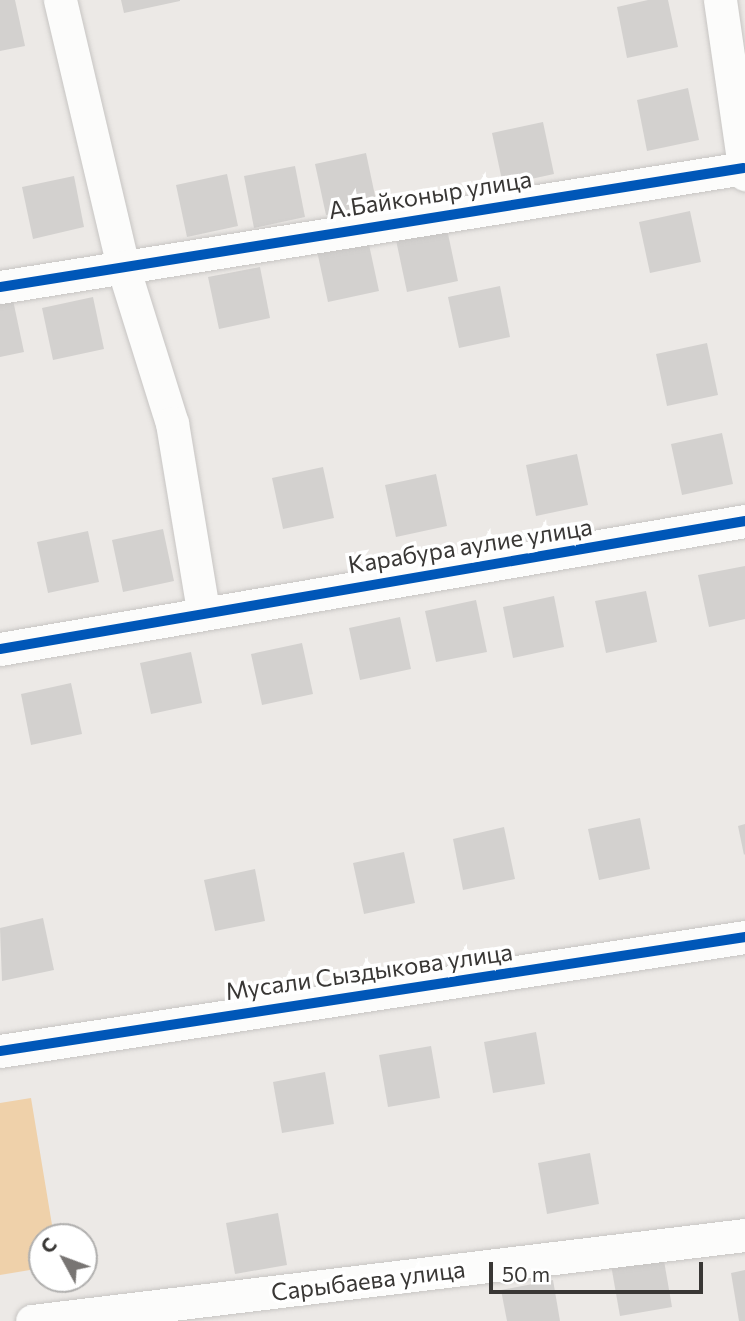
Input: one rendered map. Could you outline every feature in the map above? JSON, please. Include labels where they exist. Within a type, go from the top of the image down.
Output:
[{"type":"street","points":[[60,0],[123,267],[172,423],[203,610]]},
{"type":"street","name":"А.Байконыр улица","points":[[123,267],[745,171],[737,65],[720,0]]},
{"type":"street","points":[[0,287],[123,267]]},
{"type":"street","name":"Карабура аулие улица","points":[[0,649],[203,610],[745,521]]},
{"type":"street","name":"Мусали Сыздыкова улица","points":[[0,1051],[745,937]]},
{"type":"street","name":"Сарыбаева улица","points":[[32,1321],[745,1234]]},
{"type":"shaded area","points":[[31,1098],[52,1223],[28,1223],[28,1270],[0,1275],[0,1103]]},
{"type":"building","points":[[0,0],[15,0],[25,46],[0,51]]},
{"type":"building","points":[[121,0],[180,0],[180,1],[124,13]]},
{"type":"building","points":[[648,0],[668,0],[678,47],[627,58],[617,7]]},
{"type":"building","points":[[688,88],[699,140],[647,151],[637,100]]},
{"type":"building","points":[[543,122],[554,174],[503,185],[492,133]]},
{"type":"building","points":[[366,153],[377,205],[326,215],[315,164]]},
{"type":"building","points":[[295,166],[305,217],[254,228],[244,176]]},
{"type":"building","points":[[227,174],[238,226],[187,237],[176,185]]},
{"type":"building","points":[[74,176],[84,227],[33,239],[22,187]]},
{"type":"building","points":[[690,211],[701,262],[650,273],[639,222]]},
{"type":"building","points":[[447,229],[458,281],[407,292],[396,240]]},
{"type":"building","points":[[368,240],[379,291],[328,302],[317,251]]},
{"type":"building","points":[[260,267],[270,318],[219,329],[208,277]]},
{"type":"building","points":[[500,286],[510,337],[459,348],[448,297]]},
{"type":"building","points":[[93,297],[104,349],[53,360],[42,308]]},
{"type":"building","points":[[13,300],[24,352],[0,357],[0,303]]},
{"type":"building","points":[[707,343],[718,395],[667,406],[656,354]]},
{"type":"building","points":[[722,433],[733,484],[682,495],[671,444]]},
{"type":"building","points":[[577,454],[588,505],[536,516],[526,465]]},
{"type":"building","points":[[323,467],[334,518],[283,529],[272,478]]},
{"type":"building","points":[[436,474],[447,526],[396,537],[385,485]]},
{"type":"building","points":[[163,529],[174,581],[123,592],[112,540]]},
{"type":"building","points":[[88,531],[99,582],[48,593],[37,542]]},
{"type":"building","points":[[745,566],[745,619],[709,627],[698,575]]},
{"type":"building","points":[[646,591],[657,642],[606,653],[595,601]]},
{"type":"building","points":[[554,596],[564,647],[513,658],[503,607]]},
{"type":"building","points":[[476,600],[487,652],[436,662],[425,611]]},
{"type":"building","points":[[400,617],[411,669],[360,680],[349,628]]},
{"type":"building","points":[[302,643],[313,694],[262,705],[251,654]]},
{"type":"building","points":[[191,652],[202,703],[151,714],[140,663]]},
{"type":"building","points":[[71,683],[82,734],[31,745],[21,694]]},
{"type":"building","points":[[640,818],[650,869],[599,880],[588,829]]},
{"type":"building","points":[[745,824],[745,854],[744,855],[738,826]]},
{"type":"building","points":[[504,827],[515,879],[463,890],[453,839]]},
{"type":"building","points":[[404,852],[415,903],[364,914],[353,863]]},
{"type":"building","points":[[255,869],[265,921],[215,931],[204,880]]},
{"type":"building","points":[[43,918],[54,970],[2,981],[0,928]]},
{"type":"building","points":[[536,1032],[545,1084],[493,1093],[484,1042]]},
{"type":"building","points":[[431,1046],[440,1098],[388,1107],[379,1055]]},
{"type":"building","points":[[325,1072],[334,1124],[282,1133],[273,1082]]},
{"type":"building","points":[[590,1153],[599,1204],[547,1214],[538,1163]]},
{"type":"building","points":[[278,1213],[287,1265],[235,1274],[226,1223]]},
{"type":"building","points":[[663,1255],[672,1307],[620,1316],[611,1265]]},
{"type":"building","points":[[745,1270],[745,1321],[739,1321],[731,1273]]},
{"type":"building","points":[[553,1280],[560,1321],[507,1321],[501,1290]]},
{"type":"cycle path","points":[[0,287],[744,168]]},
{"type":"cycle path","points":[[0,649],[745,521]]},
{"type":"cycle path","points":[[0,1051],[745,937]]}]
